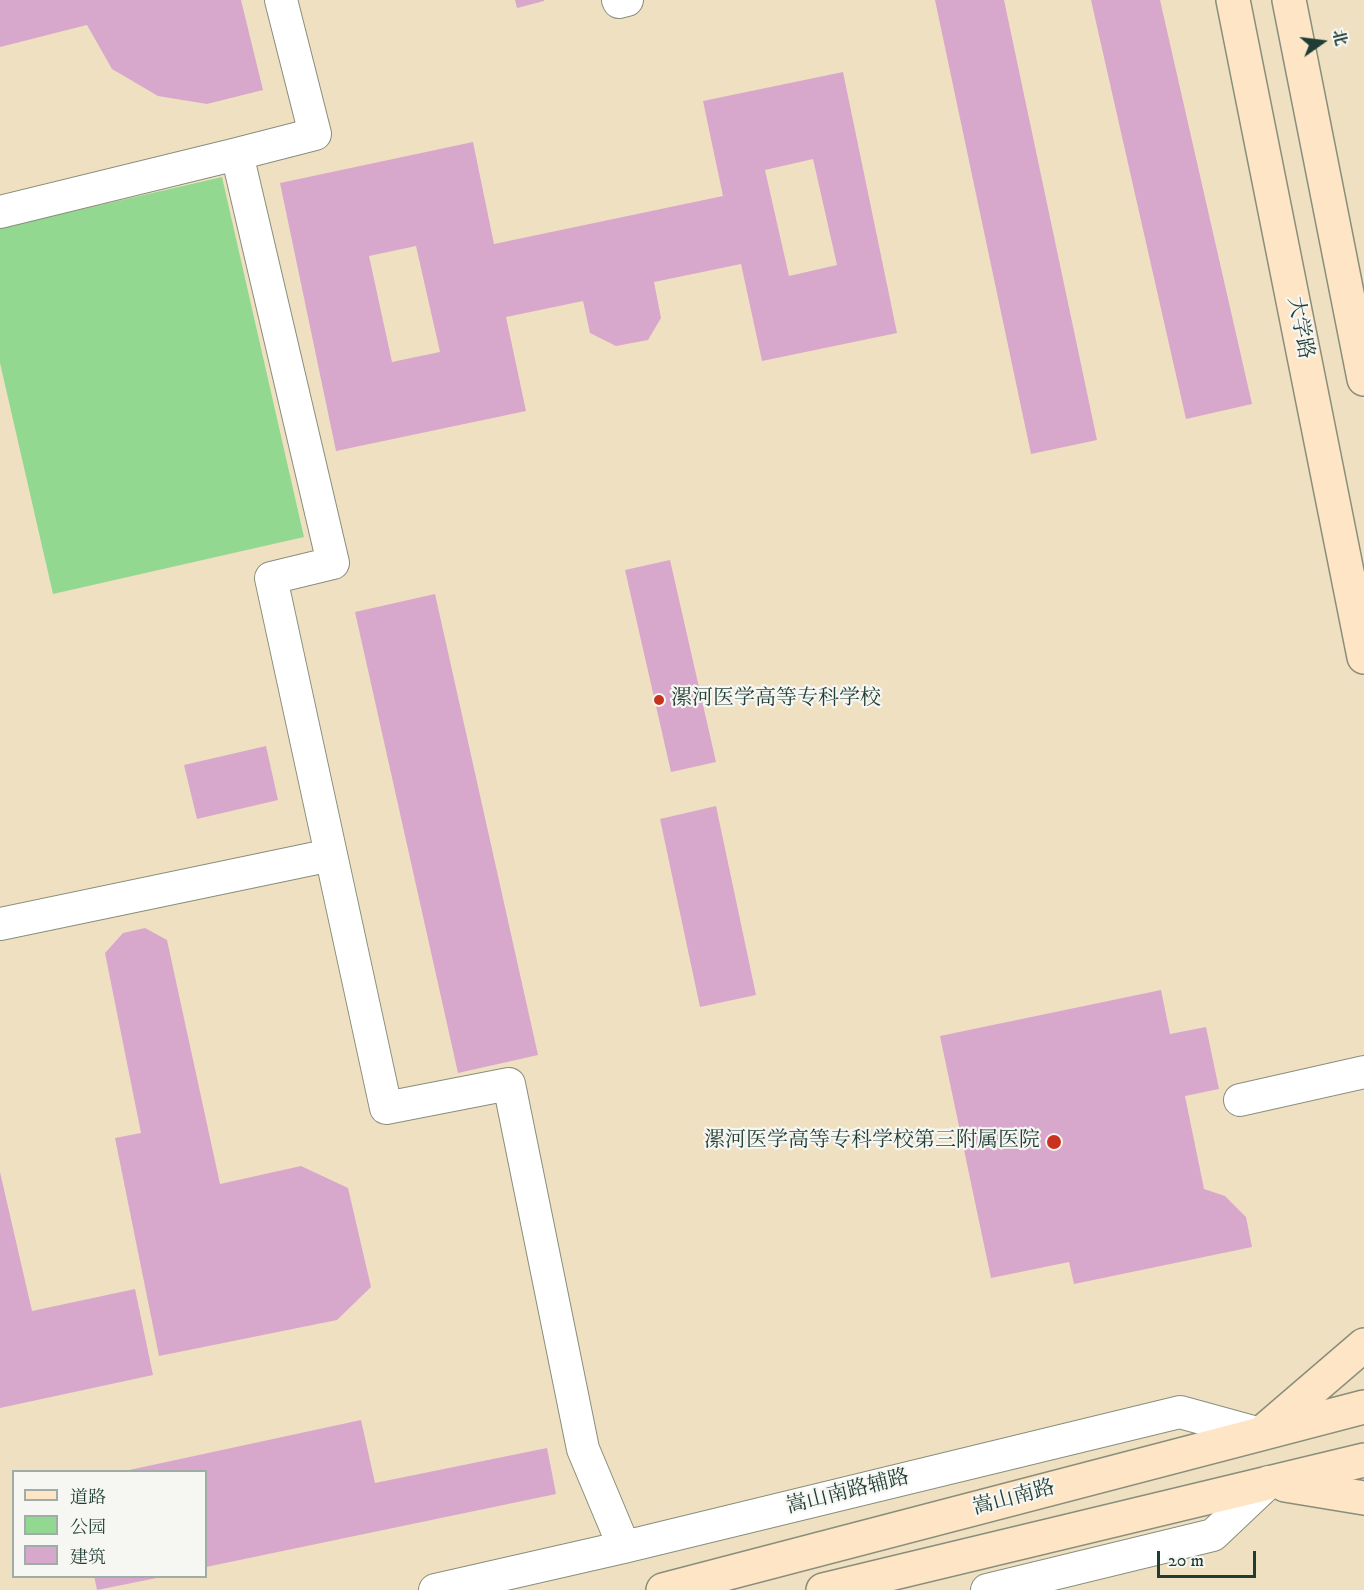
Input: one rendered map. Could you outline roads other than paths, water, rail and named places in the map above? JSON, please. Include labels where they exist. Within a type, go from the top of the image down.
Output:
[{"type":"main road","name":"大学路","points":[[1233,0],[1355,562],[1364,657]]},
{"type":"main road","points":[[1289,0],[1364,379]]},
{"type":"main road","points":[[1260,1434],[1364,1345]]},
{"type":"main road","name":"嵩山南路","points":[[663,1590],[1364,1407]]},
{"type":"main road","name":"嵩山南路","points":[[824,1590],[1364,1460]]},
{"type":"main road","points":[[1269,1482],[1364,1498]]},
{"type":"street","points":[[0,212],[315,134],[281,0]]},
{"type":"street","points":[[618,0],[619,2],[627,0]]},
{"type":"street","points":[[237,154],[333,563],[271,578],[386,1108],[509,1084],[583,1449],[624,1547]]},
{"type":"street","points":[[0,924],[331,855]]},
{"type":"street","points":[[1240,1100],[1364,1072]]},
{"type":"street","name":"嵩山南路辅路","points":[[435,1590],[624,1547],[1180,1412],[1260,1434]]},
{"type":"street","points":[[987,1590],[1214,1535],[1269,1482]]},
{"type":"place","name":"漯河医学高等专科学校","points":[[659,700]]},
{"type":"place","name":"漯河医学高等专科学校第三附属医院","points":[[1054,1142]]}]
